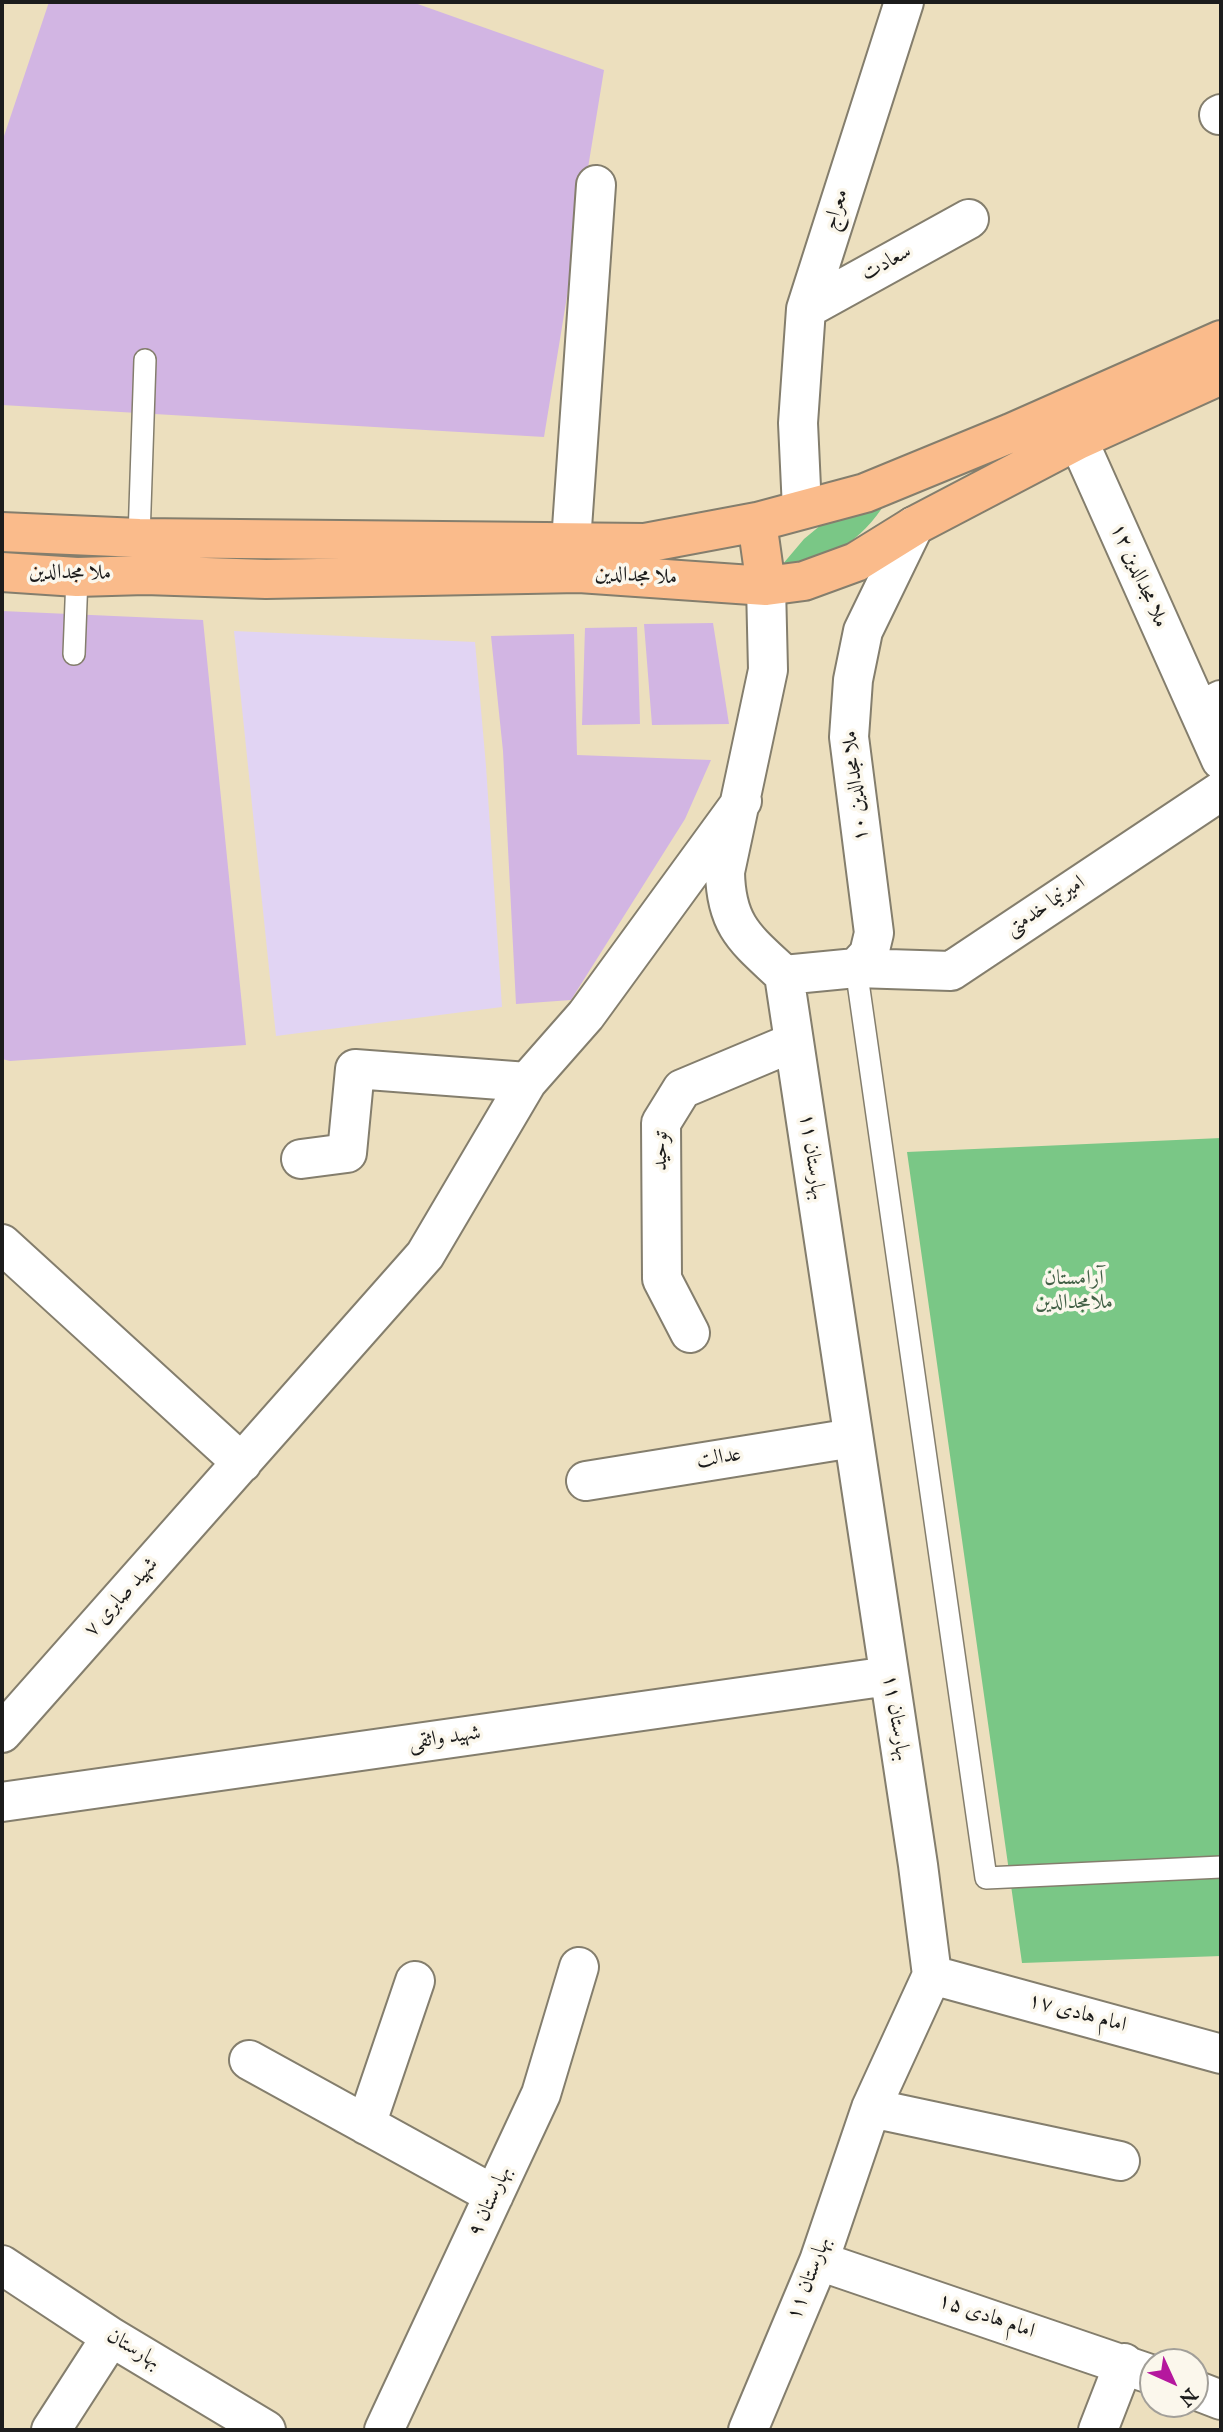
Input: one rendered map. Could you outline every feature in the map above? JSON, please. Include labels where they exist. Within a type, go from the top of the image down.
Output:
[{"type":"main road","name":"ملا مجدالدین","points":[[2,531],[139,538],[645,543],[757,522],[865,493],[1011,433],[1221,340]]},
{"type":"main road","name":"ملا مجدالدین","points":[[2,572],[77,577],[145,575],[266,579],[579,573],[766,586],[804,582],[856,562],[914,526],[1077,440],[1221,375]]},
{"type":"main road","points":[[757,522],[766,586]]},
{"type":"street","name":"معراج","points":[[802,509],[798,423],[806,309],[904,2]]},
{"type":"street","points":[[571,542],[596,185]]},
{"type":"street","name":"سعادت","points":[[806,309],[969,219]]},
{"type":"street","name":"ملا مجدالدین ١٢","points":[[1077,440],[1210,706]]},
{"type":"street","name":"ملا مجدالدین ١٠","points":[[856,968],[869,954],[874,933],[849,737],[853,680],[863,631],[914,526]]},
{"type":"street","points":[[766,586],[768,670],[725,872],[726,897],[741,934],[784,975]]},
{"type":"street","points":[[1210,706],[1221,760]]},
{"type":"street","name":"امیرنیما خدمتی","points":[[784,975],[856,968],[951,971],[1221,791]]},
{"type":"street","name":"شهید صابری ٧","points":[[2,1733],[425,1255],[527,1082],[586,1015],[742,801]]},
{"type":"street","name":"بهارستان ۱۱","points":[[748,2430],[819,2261],[871,2108],[932,1975],[784,975]]},
{"type":"street","name":"توحید","points":[[690,1333],[662,1279],[661,1123],[681,1089],[794,1042]]},
{"type":"street","points":[[301,1159],[346,1153],[355,1069],[527,1082]]},
{"type":"street","points":[[2,1244],[242,1462]]},
{"type":"street","name":"عدالت","points":[[586,1481],[853,1438]]},
{"type":"street","name":"شهید واثقی","points":[[2,1802],[889,1676]]},
{"type":"street","name":"بهارستان ٩","points":[[384,2430],[541,2094],[579,1967]]},
{"type":"street","name":"امام هادی ۱۷","points":[[932,1975],[1221,2054]]},
{"type":"street","points":[[366,2124],[415,1981]]},
{"type":"street","points":[[250,2060],[494,2195]]},
{"type":"street","points":[[871,2108],[1121,2161]]},
{"type":"street","name":"امام هادی ۱۵","points":[[819,2261],[1138,2369]]},
{"type":"street","name":"بهارستان","points":[[2,2265],[111,2337],[266,2430]]},
{"type":"street","points":[[51,2430],[111,2337]]},
{"type":"street","points":[[1098,2430],[1138,2369]]},
{"type":"lane","points":[[139,538],[145,360]]},
{"type":"lane","points":[[74,654],[77,577]]},
{"type":"lane","points":[[856,968],[986,1878],[1221,1867]]},
{"type":"shaded area","points":[[234,631],[475,642],[502,1007],[276,1036]]},
{"type":"green space","points":[[887,501],[866,528],[843,546],[816,557],[782,565],[804,539],[827,520]]},
{"type":"green space","name":"آرامستان ملامجدالدین","points":[[1221,1138],[1221,1956],[1022,1963],[907,1152]]},
{"type":"building","points":[[49,2],[412,2],[604,70],[544,437],[2,405],[2,142]]},
{"type":"building","points":[[2,611],[203,620],[246,1045],[10,1061],[2,1059]]},
{"type":"building","points":[[713,623],[729,724],[652,725],[644,624]]},
{"type":"building","points":[[637,627],[640,724],[582,725],[585,628]]},
{"type":"building","points":[[574,634],[577,755],[711,760],[685,819],[571,1000],[516,1004],[503,751],[491,636]]}]
